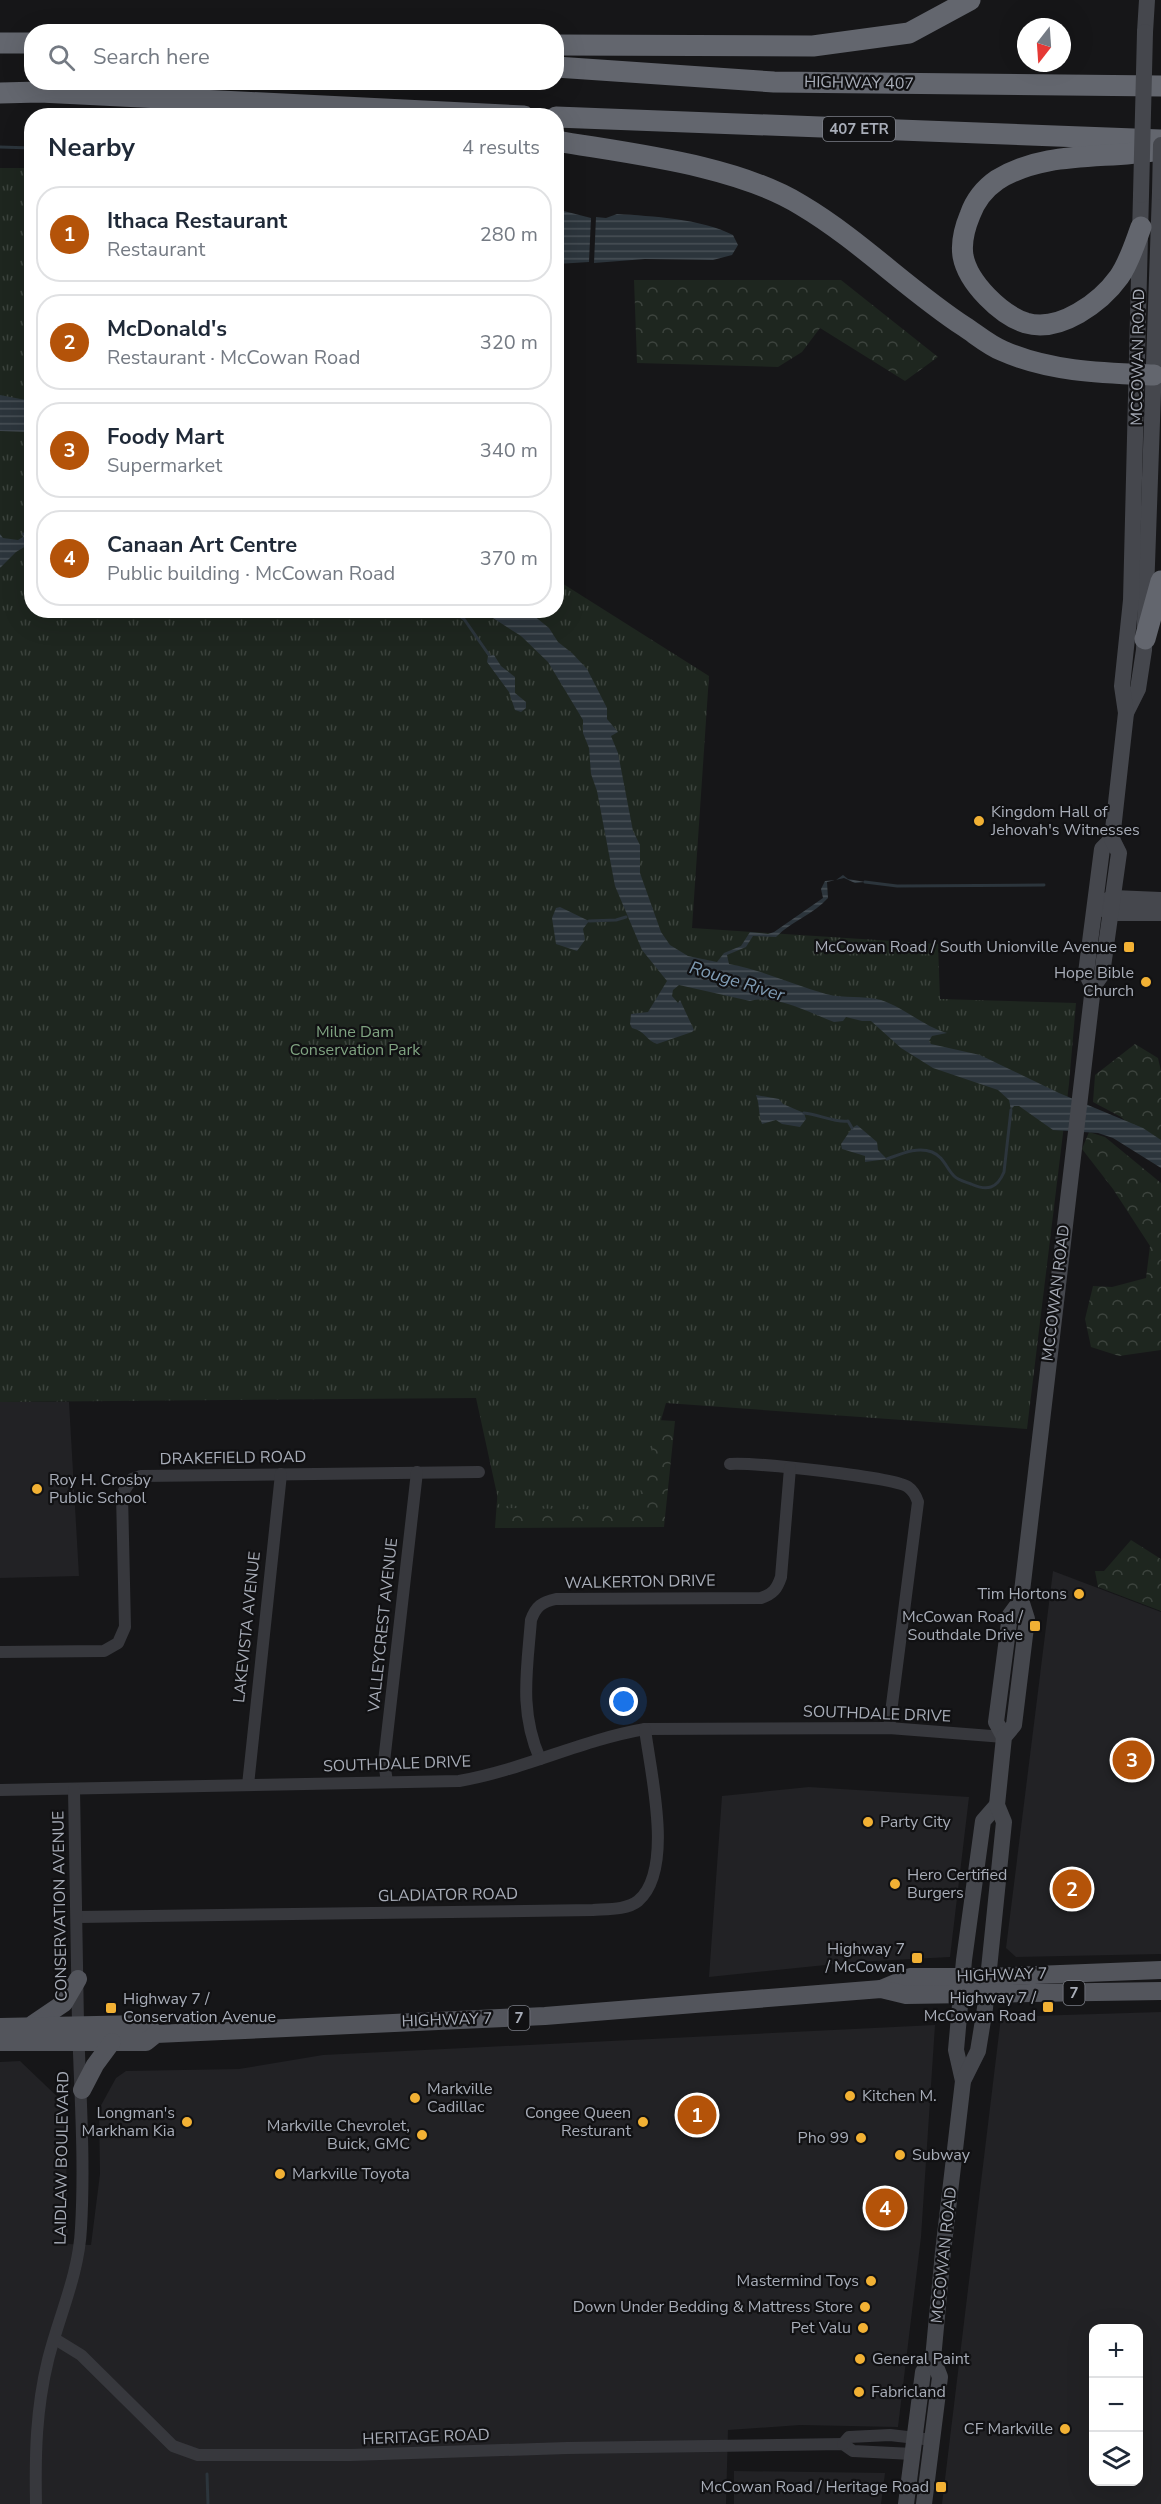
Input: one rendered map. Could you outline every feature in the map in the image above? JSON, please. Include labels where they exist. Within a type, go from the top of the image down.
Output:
[{"type":"highway","points":[[564,45],[813,46],[909,33],[970,0]]},
{"type":"highway","points":[[0,43],[24,43]]},
{"type":"highway","name":"HIGHWAY 407","points":[[564,68],[774,82],[1161,86]]},
{"type":"highway","points":[[1122,86],[1161,80]]},
{"type":"highway","points":[[0,93],[52,92],[372,108]]},
{"type":"highway","points":[[353,107],[359,108]]},
{"type":"highway","name":"407 ETR","points":[[564,117],[1161,140]]},
{"type":"highway","points":[[564,142],[641,156],[741,178],[800,204],[874,256],[939,310],[1002,351],[1058,368],[1146,375]]},
{"type":"highway","points":[[1142,227],[1120,276],[1099,301],[1060,322],[1027,323],[994,306],[975,280],[963,256],[965,229],[976,200],[997,180],[1034,164],[1161,147]]},
{"type":"highway","points":[[1145,639],[1161,581]]},
{"type":"main road","name":"MCCOWAN ROAD","points":[[1126,713],[1138,689],[1145,639],[1146,375],[1141,195],[1147,0]]},
{"type":"main road","name":"MCCOWAN ROAD","points":[[963,2080],[978,2050],[987,1986],[1004,1822],[997,1805],[1004,1737],[1014,1725],[1027,1619],[1021,1600],[1093,987],[1086,973],[1107,905],[1102,849],[1112,839],[1126,713],[1122,686],[1131,600],[1160,192],[1161,147]]},
{"type":"main road","points":[[1107,905],[1161,900]]},
{"type":"main road","points":[[1107,905],[1161,914]]},
{"type":"main road","name":"MCCOWAN ROAD","points":[[924,2504],[940,2376],[933,2359],[963,2080],[956,2050],[962,1986],[983,1821],[997,1805]]},
{"type":"main road","name":"HIGHWAY 7","points":[[987,1986],[1161,1970]]},
{"type":"main road","points":[[31,2025],[64,2003],[78,1979]]},
{"type":"main road","name":"HIGHWAY 7","points":[[0,2042],[146,2042],[156,2034],[545,2016],[881,1989],[906,1995],[962,1986],[1161,1991]]},
{"type":"main road","name":"HIGHWAY 7","points":[[0,2026],[144,2024],[156,2034]]},
{"type":"main road","points":[[82,2090],[95,2065],[112,2042]]},
{"type":"main road","name":"MCCOWAN ROAD","points":[[906,2504],[923,2372],[933,2359]]},
{"type":"street","points":[[730,1464],[790,1468],[890,1480],[908,1486],[918,1502],[889,1728]]},
{"type":"street","name":"WALKERTON DRIVE","points":[[540,1759],[528,1728],[525,1697],[531,1620],[535,1608],[544,1602],[556,1599],[762,1598],[769,1595],[777,1589],[781,1577],[790,1468]]},
{"type":"street","name":"VALLEYCREST AVENUE","points":[[387,1782],[384,1762],[417,1472]]},
{"type":"street","name":"DRAKEFIELD ROAD","points":[[0,1652],[104,1651],[118,1643],[125,1628],[122,1494],[132,1479],[141,1476],[479,1472]]},
{"type":"street","name":"LAKEVISTA AVENUE","points":[[248,1785],[281,1474]]},
{"type":"street","name":"SOUTHDALE DRIVE","points":[[0,1790],[459,1781],[516,1769],[616,1734],[645,1729],[889,1728],[1004,1737]]},
{"type":"street","name":"GLADIATOR ROAD","points":[[78,1917],[593,1910],[618,1908],[638,1902],[651,1885],[659,1842],[645,1729]]},
{"type":"street","name":"CONSERVATION AVENUE","points":[[74,1789],[78,1917],[78,2024]]},
{"type":"street","name":"LAIDLAW BOULEVARD","points":[[36,2504],[36,2414],[73,2279],[81,2229],[82,2090],[78,2024]]},
{"type":"street","name":"HERITAGE ROAD","points":[[55,2339],[81,2355],[173,2446],[198,2455],[351,2456],[567,2448],[843,2444],[849,2437],[890,2435],[914,2446],[933,2440]]},
{"type":"shaded area","name":"Roy H. Crosby Public School","points":[[0,1402],[69,1402],[79,1576],[0,1578]]},
{"type":"shaded area","points":[[1053,1571],[1161,1612],[1161,1954],[1016,1957],[1006,1948]]},
{"type":"shaded area","points":[[809,1787],[969,1797],[950,1957],[855,1962],[709,1977],[722,1796]]},
{"type":"shaded area","points":[[1161,2012],[1161,2504],[942,2504],[1001,2017]]},
{"type":"shaded area","points":[[935,2025],[921,2237],[898,2427],[800,2425],[728,2430],[726,2504],[0,2504],[0,2062],[20,2061],[65,2104],[68,2244],[91,2245],[100,2174],[99,2109],[116,2078],[126,2071],[239,2069],[323,2055]]},
{"type":"shaded area","points":[[734,2471],[885,2473],[881,2504],[734,2504]]},
{"type":"green space","name":"Milne Dam Conservation Park","points":[[0,168],[24,168],[24,618],[564,618],[564,584],[709,676],[692,928],[938,944],[940,999],[1076,1003],[1069,1084],[1027,1429],[666,1403],[635,1510],[500,1508],[476,1398],[0,1402]]},
{"type":"green space","points":[[634,280],[841,280],[938,357],[905,381],[820,328],[802,352],[778,367],[637,363]]},
{"type":"green space","points":[[1135,1044],[1158,1058],[1161,1071],[1161,1154],[1121,1117],[1093,1102],[1095,1075]]},
{"type":"green space","points":[[1089,1132],[1105,1137],[1161,1183],[1161,1350],[1119,1356],[1091,1347],[1085,1319],[1093,1286],[1112,1287],[1146,1278],[1150,1246],[1113,1189],[1082,1149]]},
{"type":"green space","points":[[525,1412],[675,1421],[664,1527],[495,1528],[502,1433]]},
{"type":"green space","points":[[1131,1540],[1161,1559],[1161,1611],[1098,1587],[1095,1571],[1104,1571]]},
{"type":"water","points":[[564,211],[591,218],[589,262],[564,264]]},
{"type":"water","points":[[617,214],[676,219],[707,225],[733,235],[738,245],[732,255],[713,260],[645,259],[594,263],[596,217],[606,218]]},
{"type":"water","points":[[0,395],[24,400],[24,432],[0,431]]},
{"type":"water","points":[[22,533],[24,533],[24,547],[0,568],[0,534],[3,538],[18,540],[23,537]]},
{"type":"water","name":"Rouge River","points":[[493,618],[537,618],[587,669],[607,708],[607,719],[618,732],[611,736],[618,753],[633,831],[640,845],[640,873],[661,932],[670,945],[688,956],[717,962],[724,953],[741,946],[750,932],[768,934],[774,932],[823,898],[821,889],[825,881],[835,880],[827,882],[828,898],[816,908],[776,937],[753,936],[746,947],[727,955],[729,964],[826,994],[890,1003],[947,1033],[932,1036],[929,1041],[931,1044],[980,1055],[1059,1093],[1143,1128],[1161,1140],[1161,1168],[1113,1138],[1098,1133],[1053,1130],[1019,1106],[1014,1106],[1011,1110],[1009,1100],[998,1090],[933,1068],[901,1048],[871,1021],[846,1017],[843,1021],[834,1022],[782,1002],[750,1001],[679,985],[673,990],[672,996],[678,1003],[680,1000],[694,1030],[692,1032],[657,1044],[632,1028],[631,1014],[648,1012],[667,981],[642,950],[615,886],[597,791],[591,774],[589,748],[583,733],[583,720],[548,662],[521,636]]},
{"type":"water","points":[[494,655],[501,666],[515,677],[515,693],[526,702],[526,708],[521,712],[515,710],[509,692],[487,662],[488,656]]},
{"type":"water","points":[[843,875],[848,879],[865,882],[855,883],[844,878],[836,880]]},
{"type":"water","points":[[560,907],[589,921],[583,929],[585,940],[577,951],[556,944],[552,918],[556,908]]},
{"type":"water","points":[[756,1095],[779,1099],[783,1104],[804,1113],[806,1119],[800,1127],[782,1124],[776,1120],[762,1124]]},
{"type":"water","points":[[857,1125],[877,1142],[878,1150],[887,1159],[865,1162],[865,1156],[842,1149],[841,1144],[852,1128]]},
{"type":"waterway","points":[[0,147],[24,148]]},
{"type":"waterway","points":[[463,618],[489,655]]},
{"type":"waterway","points":[[865,882],[897,886],[1044,885]]},
{"type":"waterway","points":[[589,921],[616,920],[626,917]]},
{"type":"waterway","points":[[887,1159],[909,1151],[926,1150],[939,1157],[958,1179],[977,1186],[991,1187],[998,1182],[1004,1172],[1011,1110]]},
{"type":"waterway","points":[[804,1113],[848,1121],[852,1128]]},
{"type":"waterway","points":[[207,2474],[208,2504]]},
{"type":"place","name":"Kingdom Hall of Jehovah's Witnesses","points":[[979,821]]},
{"type":"place","name":"McCowan Road / South Unionville Avenue","points":[[1129,947]]},
{"type":"place","name":"Hope Bible Church","points":[[1146,982]]},
{"type":"place","name":"Roy H. Crosby Public School","points":[[37,1489]]},
{"type":"place","name":"Tim Hortons","points":[[1079,1594]]},
{"type":"place","name":"McCowan Road / Southdale Drive","points":[[1035,1626]]},
{"type":"place","name":"Foody Mart","points":[[1132,1760]]},
{"type":"place","name":"Party City","points":[[868,1822]]},
{"type":"place","name":"Hero Certified Burgers","points":[[895,1884]]},
{"type":"place","name":"McDonald's","points":[[1072,1889]]},
{"type":"place","name":"Highway 7 / McCowan","points":[[917,1958]]},
{"type":"place","name":"Highway 7 / McCowan Road","points":[[1048,2007]]},
{"type":"place","name":"Highway 7 / Conservation Avenue","points":[[111,2008]]},
{"type":"place","name":"Kitchen M.","points":[[850,2096]]},
{"type":"place","name":"Markville Cadillac","points":[[415,2098]]},
{"type":"place","name":"Ithaca Restaurant","points":[[697,2115]]},
{"type":"place","name":"Longman's Markham Kia","points":[[187,2122]]},
{"type":"place","name":"Congee Queen Resturant","points":[[643,2122]]},
{"type":"place","name":"Markville Chevrolet, Buick, GMC","points":[[422,2135]]},
{"type":"place","name":"Pho 99","points":[[861,2138]]},
{"type":"place","name":"Subway","points":[[900,2155]]},
{"type":"place","name":"Markville Toyota","points":[[280,2174]]},
{"type":"place","name":"Canaan Art Centre","points":[[885,2208]]},
{"type":"place","name":"Mastermind Toys","points":[[871,2281]]},
{"type":"place","name":"Down Under Bedding & Mattress Store","points":[[865,2307]]},
{"type":"place","name":"Pet Valu","points":[[863,2328]]},
{"type":"place","name":"General Paint","points":[[860,2359]]},
{"type":"place","name":"Fabricland","points":[[859,2392]]},
{"type":"place","name":"CF Markville","points":[[1065,2429]]},
{"type":"place","name":"McCowan Road / Heritage Road","points":[[941,2487]]}]
